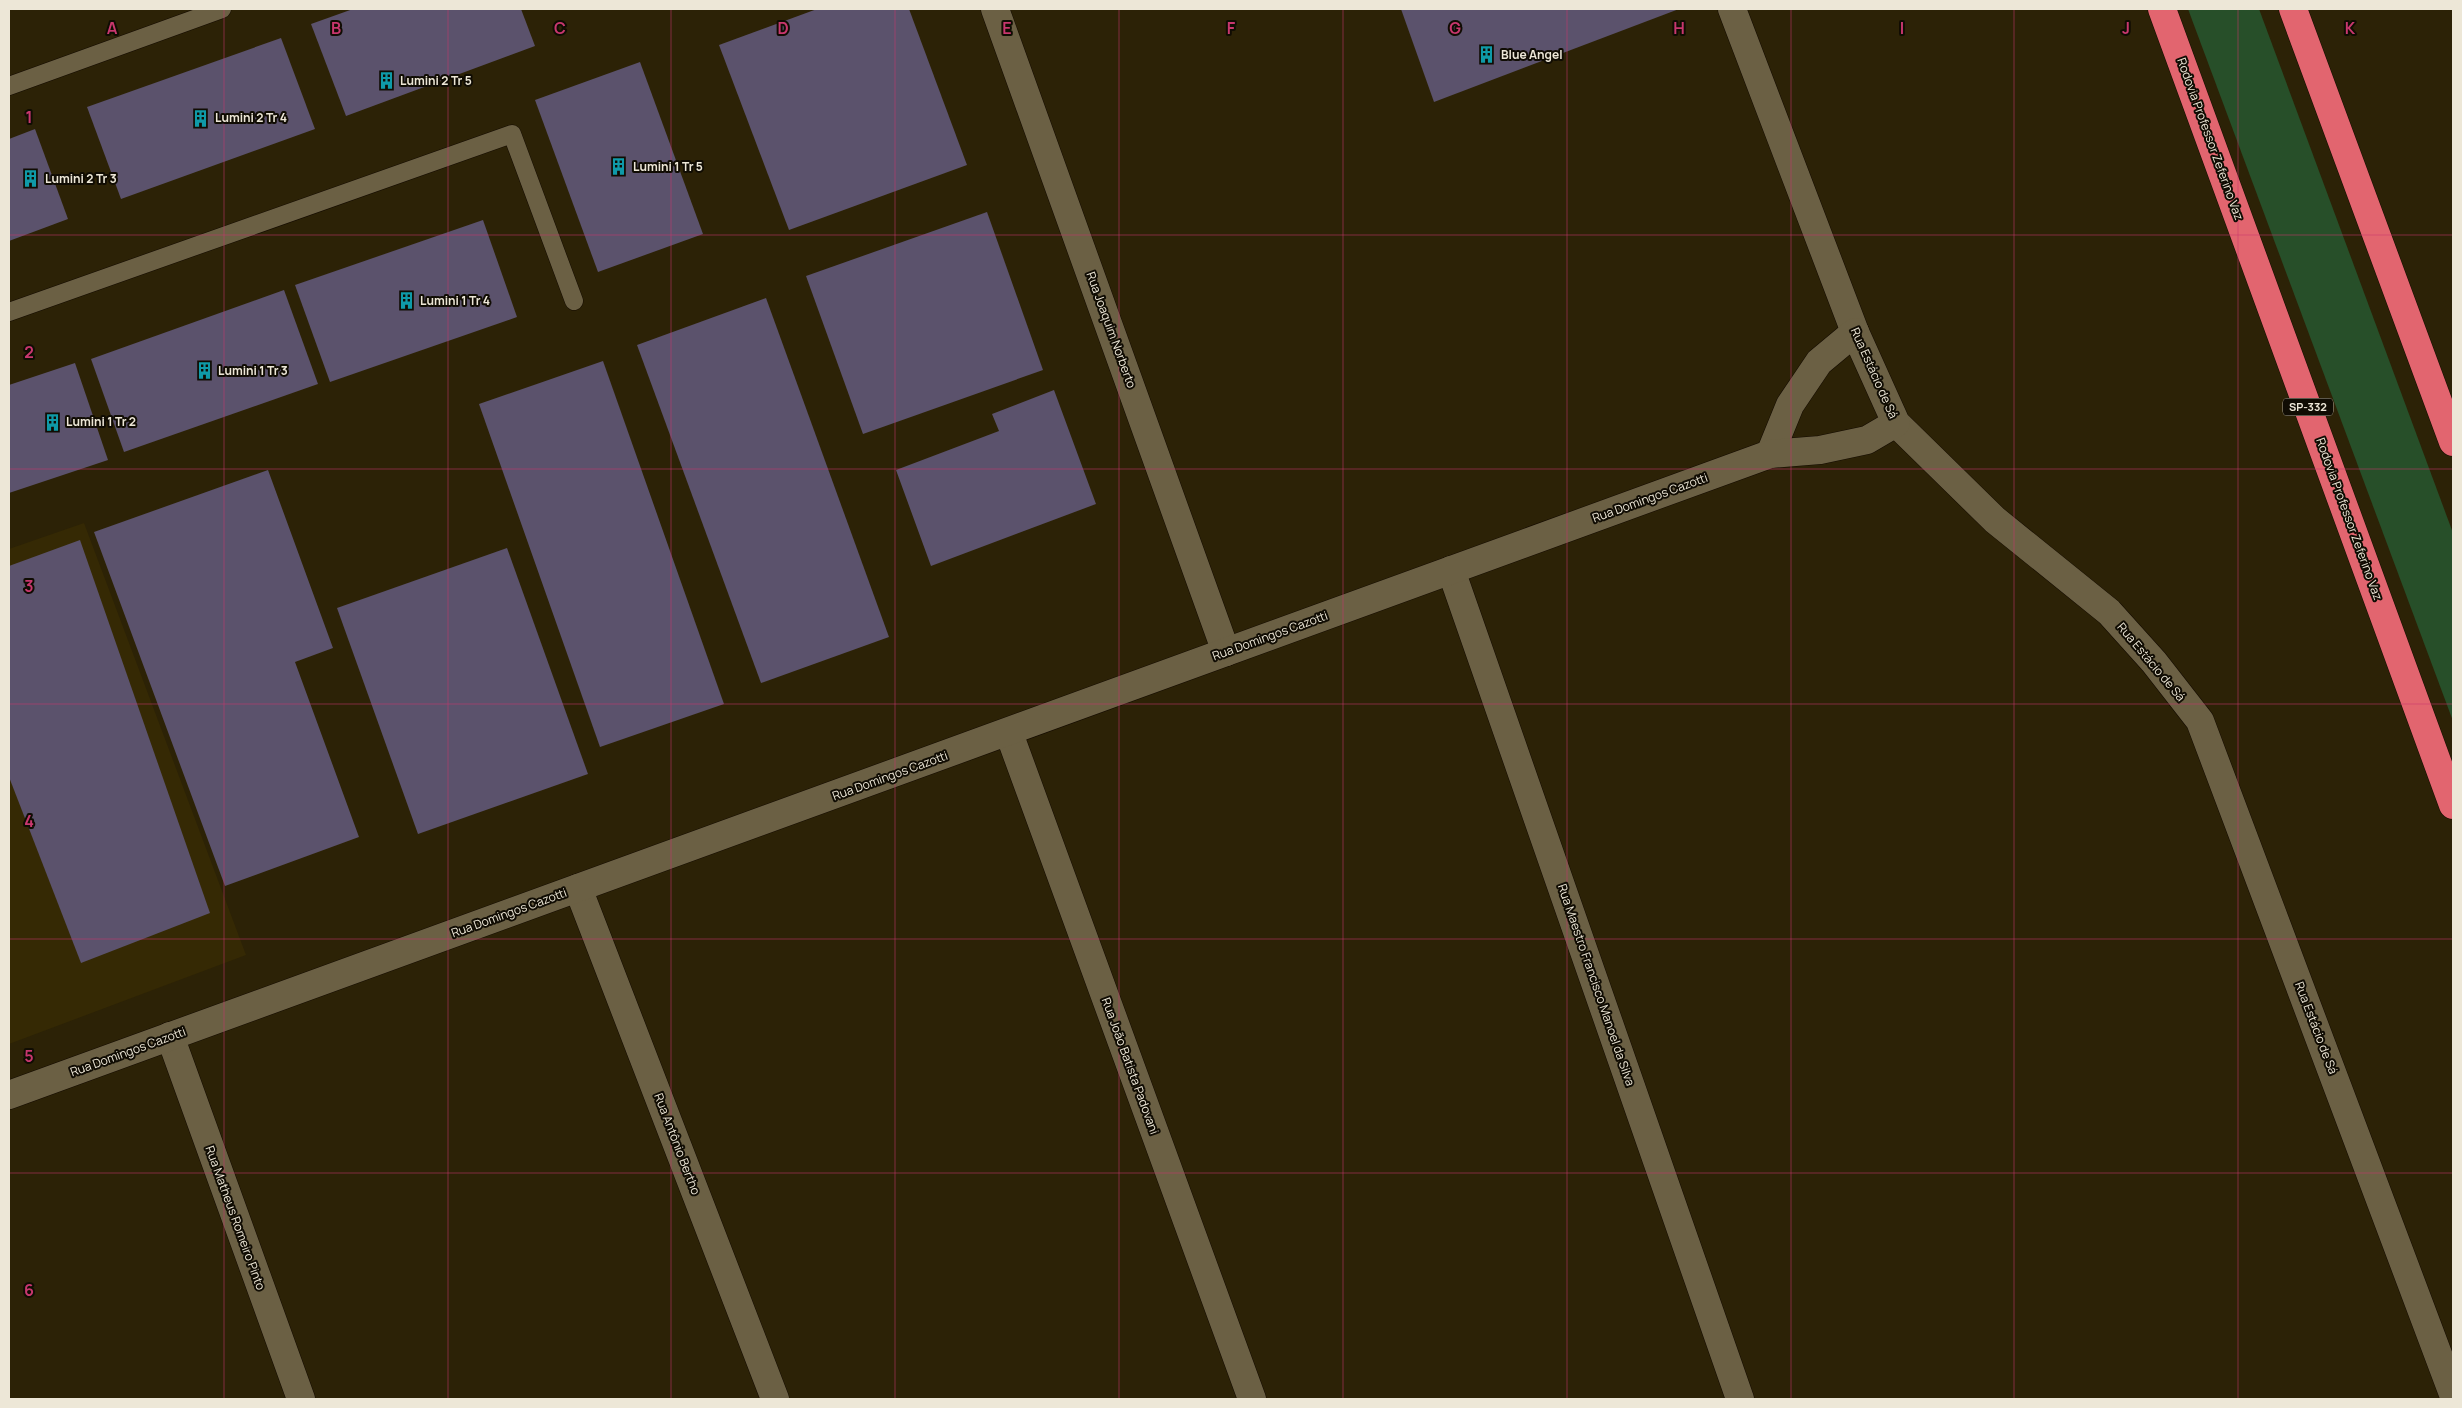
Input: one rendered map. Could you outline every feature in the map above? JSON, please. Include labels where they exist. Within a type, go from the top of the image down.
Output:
[{"type":"highway","name":"Rodovia Professor Zeferino Vaz","points":[[2162,9],[2453,804]]},
{"type":"highway","points":[[2293,9],[2453,442]]},
{"type":"street","name":"Rua Joaquim Norberto","points":[[996,9],[1226,652]]},
{"type":"street","name":"Rua Estácio de Sá","points":[[1732,9],[1855,332],[1896,423],[1994,520],[2109,612],[2154,662],[2200,721],[2453,1394]]},
{"type":"street","points":[[1770,454],[1790,406],[1819,362],[1855,332]]},
{"type":"street","name":"Rua Domingos Cazotti","points":[[9,1095],[1009,733],[1770,454],[1820,450],[1867,440],[1896,423]]},
{"type":"street","name":"Rua Maestro Francisco Manoel da Silva","points":[[1452,570],[1740,1399]]},
{"type":"street","name":"Rua João Batista Padovani","points":[[1009,733],[1252,1399]]},
{"type":"street","name":"Rua Antônio Bertho","points":[[578,888],[775,1399]]},
{"type":"street","name":"Rua Matheus Romeiro Pinto","points":[[170,1036],[301,1399]]},
{"type":"lane","points":[[9,86],[222,9]]},
{"type":"lane","points":[[9,312],[512,134],[574,301]]},
{"type":"shaded area","points":[[84,523],[246,955],[9,1044],[9,549]]},
{"type":"green space","points":[[2188,9],[2259,9],[2453,533],[2453,721]]},
{"type":"building","name":"Lumini 2 Tr 5","points":[[353,9],[521,9],[535,46],[346,116],[311,24]]},
{"type":"building","points":[[817,9],[909,9],[967,165],[789,230],[719,45]]},
{"type":"building","name":"Blue Angel","points":[[1401,9],[1679,9],[1434,102]]},
{"type":"building","name":"Lumini 2 Tr 4","points":[[281,38],[315,129],[121,199],[87,107]]},
{"type":"building","name":"Lumini 1 Tr 5","points":[[640,62],[703,234],[598,272],[535,100]]},
{"type":"building","name":"Lumini 2 Tr 3","points":[[35,129],[68,219],[9,241],[9,139]]},
{"type":"building","points":[[987,212],[1043,370],[863,434],[806,276]]},
{"type":"building","name":"Lumini 1 Tr 4","points":[[483,220],[517,317],[330,382],[295,285]]},
{"type":"building","name":"Lumini 1 Tr 3","points":[[284,290],[318,384],[124,452],[91,359]]},
{"type":"building","points":[[766,298],[889,637],[761,683],[637,345]]},
{"type":"building","points":[[603,361],[724,704],[600,747],[479,404]]},
{"type":"building","name":"Lumini 1 Tr 2","points":[[75,363],[108,460],[9,493],[9,385]]},
{"type":"building","points":[[1054,390],[1096,504],[931,566],[896,470],[999,431],[992,414]]},
{"type":"building","points":[[268,470],[333,648],[295,662],[359,837],[225,886],[94,532]]},
{"type":"building","points":[[80,540],[210,913],[81,963],[9,777],[9,566]]},
{"type":"building","points":[[507,548],[588,774],[418,834],[337,608]]},
{"type":"place","name":"Blue Angel","points":[[1487,55]]},
{"type":"place","name":"Lumini 2 Tr 5","points":[[386,81]]},
{"type":"place","name":"Lumini 2 Tr 4","points":[[201,118]]},
{"type":"place","name":"Lumini 1 Tr 5","points":[[619,167]]},
{"type":"place","name":"Lumini 2 Tr 3","points":[[31,179]]},
{"type":"place","name":"Lumini 1 Tr 4","points":[[406,301]]},
{"type":"place","name":"Lumini 1 Tr 3","points":[[204,371]]},
{"type":"place","name":"Lumini 1 Tr 2","points":[[52,422]]}]
